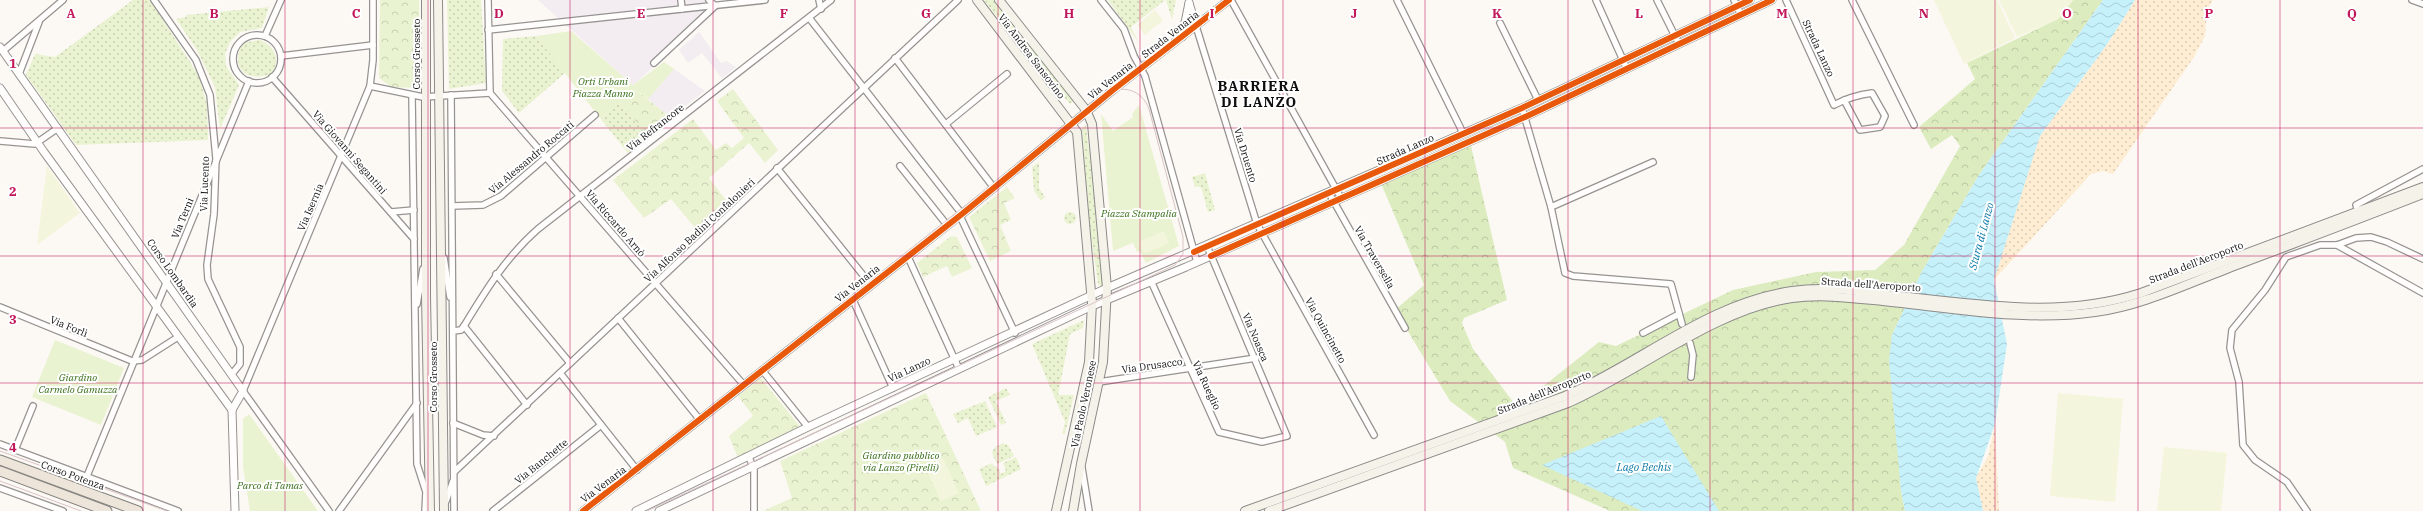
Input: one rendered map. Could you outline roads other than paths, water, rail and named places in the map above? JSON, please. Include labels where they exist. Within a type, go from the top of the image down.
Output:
[{"type":"main road","name":"Corso Grosseto","points":[[426,0],[426,251],[430,511]]},
{"type":"main road","name":"Corso Grosseto","points":[[438,0],[444,511]]},
{"type":"main road","name":"Via Andrea Sansovino","points":[[977,0],[1072,125]]},
{"type":"main road","name":"Via Andrea Sansovino","points":[[999,0],[1087,112]]},
{"type":"main road","points":[[1087,112],[1092,124],[1107,288],[1106,301]]},
{"type":"main road","points":[[1072,125],[1077,132],[1092,306]]},
{"type":"main road","name":"Strada dell'Aeroporto","points":[[2360,215],[2423,187]]},
{"type":"main road","name":"Strada dell'Aeroporto","points":[[1269,511],[1568,403],[1597,390],[1719,321],[1750,308],[1793,298],[1834,296],[1874,297],[2016,308],[2058,309],[2113,302],[2163,289],[2360,215],[2423,194]]},
{"type":"main road","name":"Strada dell'Aeroporto","points":[[1245,511],[1565,396],[1595,383],[1715,315],[1749,301],[1792,291],[1834,289],[1874,297]]},
{"type":"main road","name":"Via Paolo Veronese","points":[[1073,511],[1081,464],[1103,362],[1106,301]]},
{"type":"main road","name":"Via Paolo Veronese","points":[[1056,511],[1089,362],[1092,306]]},
{"type":"main road","name":"Corso Potenza","points":[[0,460],[138,511]]},
{"type":"main road","points":[[0,471],[107,511]]},
{"type":"street","points":[[2,49],[39,22],[62,0]]},
{"type":"street","name":"Via Lucento","points":[[154,0],[196,60],[208,85],[216,158],[214,214],[207,265],[208,279],[240,347],[240,364],[232,374]]},
{"type":"street","points":[[265,36],[281,0]]},
{"type":"street","name":"Via Isernia","points":[[232,410],[243,391],[370,86],[373,45],[373,0]]},
{"type":"street","points":[[370,86],[412,95],[425,96],[490,93],[488,0]]},
{"type":"street","points":[[681,0],[682,9]]},
{"type":"street","points":[[709,0],[715,6]]},
{"type":"street","points":[[488,30],[765,0]]},
{"type":"street","points":[[819,0],[821,9]]},
{"type":"street","name":"Via Refrancore","points":[[464,326],[496,274],[518,247],[581,196],[810,19],[831,0]]},
{"type":"street","name":"Via Alfonso Badini Confalonieri","points":[[454,472],[864,87],[950,3],[958,0]]},
{"type":"street","name":"Strada Venaria","points":[[1101,0],[1124,29],[1134,56],[1141,68],[1230,0]]},
{"type":"street","points":[[1230,0],[1341,198]]},
{"type":"street","points":[[1397,0],[1463,134]]},
{"type":"street","points":[[1596,0],[1627,69]]},
{"type":"street","points":[[1657,0],[1679,44]]},
{"type":"street","name":"Strada Lanzo","points":[[1194,252],[1522,108],[1675,36],[1736,3],[1750,0]]},
{"type":"street","name":"Strada Lanzo","points":[[1212,256],[1525,117],[1772,0]]},
{"type":"street","name":"Strada Lanzo","points":[[1786,0],[1834,105],[1844,100]]},
{"type":"street","points":[[1852,0],[1914,125]]},
{"type":"street","points":[[2412,0],[2423,4]]},
{"type":"street","points":[[1182,37],[1189,1]]},
{"type":"street","name":"Via Druento","points":[[1189,1],[1257,224]]},
{"type":"street","points":[[1736,3],[1741,15]]},
{"type":"street","points":[[654,63],[715,6]]},
{"type":"street","points":[[810,19],[864,87],[961,215],[1015,333]]},
{"type":"street","points":[[19,74],[39,22]]},
{"type":"street","points":[[1500,24],[1538,100]]},
{"type":"street","points":[[250,36],[265,36],[274,42],[280,56],[279,67],[272,77],[261,82],[249,81],[237,72],[234,65],[235,50],[244,39],[250,36]]},
{"type":"street","points":[[280,56],[373,45]]},
{"type":"street","name":"Corso Lombardia","points":[[2,49],[329,511]]},
{"type":"street","points":[[894,58],[994,188]]},
{"type":"street","points":[[1141,68],[1152,96],[1197,262]]},
{"type":"street","name":"Via Venaria","points":[[584,511],[700,420],[743,384],[961,215],[1141,68]]},
{"type":"street","points":[[946,124],[1007,74]]},
{"type":"street","name":"Via Giovanni Segantini","points":[[272,77],[414,239]]},
{"type":"street","name":"Via Terni","points":[[87,476],[132,361],[249,81]]},
{"type":"street","points":[[0,88],[37,143],[232,410],[235,511]]},
{"type":"street","name":"Via Riccardo Arnò","points":[[490,93],[743,384]]},
{"type":"street","points":[[1872,93],[1886,116],[1880,127],[1860,130],[1844,100],[1854,95],[1872,93]]},
{"type":"street","name":"Corso Grosseto","points":[[412,95],[417,464],[426,492],[425,511]]},
{"type":"street","name":"Corso Grosseto","points":[[452,95],[454,511]]},
{"type":"street","points":[[1522,108],[1551,207],[1565,273],[1573,276],[1671,284],[1682,324]]},
{"type":"street","name":"Via Alessandro Roccati","points":[[452,206],[489,204],[501,196],[595,116]]},
{"type":"street","points":[[0,141],[37,143],[58,128]]},
{"type":"street","points":[[1551,207],[1653,162]]},
{"type":"street","points":[[900,166],[947,225]]},
{"type":"street","points":[[777,168],[871,285]]},
{"type":"street","points":[[2360,215],[2356,205],[2423,169]]},
{"type":"street","name":"Via Traversella","points":[[1329,193],[1405,328]]},
{"type":"street","points":[[391,212],[414,210]]},
{"type":"street","points":[[1257,224],[1261,234]]},
{"type":"street","name":"Via Quincinetto","points":[[1261,234],[1374,435]]},
{"type":"street","points":[[2307,511],[2287,482],[2255,460],[2243,445],[2239,382],[2230,348],[2232,330],[2265,290],[2286,257],[2320,246],[2337,245],[2356,238],[2370,237],[2387,242],[2423,259]]},
{"type":"street","name":"Corso Grosseto","points":[[442,243],[453,320]]},
{"type":"street","points":[[2282,244],[2286,257]]},
{"type":"street","points":[[2337,245],[2423,294]]},
{"type":"street","name":"Via Noasca","points":[[1207,246],[1256,358],[1287,436]]},
{"type":"street","name":"Corso Grosseto","points":[[415,320],[426,251]]},
{"type":"street","name":"Via Lanzo","points":[[636,511],[808,427],[954,359],[1015,333],[1107,288],[1194,252]]},
{"type":"street","name":"Via Lanzo","points":[[659,511],[1092,306],[1212,256]]},
{"type":"street","points":[[908,257],[959,369]]},
{"type":"street","points":[[496,274],[570,363]]},
{"type":"street","name":"Via Rueglio","points":[[1151,281],[1219,432],[1262,442],[1287,436]]},
{"type":"street","name":"Via Venaria","points":[[853,300],[893,388]]},
{"type":"street","name":"Via Forlì","points":[[0,307],[132,361]]},
{"type":"street","points":[[1643,333],[1679,314]]},
{"type":"street","points":[[618,318],[700,420]]},
{"type":"street","points":[[453,331],[461,330],[464,326],[527,405]]},
{"type":"street","points":[[132,361],[142,360],[178,337]]},
{"type":"street","points":[[1690,343],[1693,361],[1691,377]]},
{"type":"street","name":"Via Drusacco","points":[[1099,382],[1256,358]]},
{"type":"street","points":[[762,370],[808,427]]},
{"type":"street","points":[[560,373],[637,470]]},
{"type":"street","points":[[339,511],[417,403]]},
{"type":"street","points":[[15,450],[33,406]]},
{"type":"street","points":[[453,423],[483,435],[494,436]]},
{"type":"street","name":"Via Banchette","points":[[493,511],[601,425]]},
{"type":"street","name":"Corso Potenza","points":[[0,444],[178,511]]},
{"type":"street","points":[[748,457],[753,467],[754,511]]},
{"type":"street","points":[[1081,464],[1090,511]]},
{"type":"street","name":"Corso Grosseto","points":[[444,511],[449,488],[454,480]]},
{"type":"street","points":[[0,488],[63,511]]},
{"type":"street","points":[[2299,511],[2302,505]]},
{"type":"water","name":"Stura di Lanzo","points":[[2103,0],[2135,0],[2108,43],[2040,136],[1994,280],[2007,344],[1995,424],[1976,478],[1983,511],[1905,511],[1901,491],[1889,360],[1892,335],[1921,273],[1979,175]]},
{"type":"water","name":"Lago Bechis","points":[[1661,416],[1719,511],[1642,511],[1542,465]]},
{"type":"tram line","points":[[580,511],[1106,94],[1119,89],[1125,89],[1137,93],[1142,97],[1149,109],[1183,237],[1183,254],[1175,265],[647,511]]},
{"type":"tram line","points":[[0,451],[167,511]]},
{"type":"tram line","points":[[0,481],[81,511]]},
{"type":"district","name":"BARRIERA DI LANZO","points":[[1259,94]]},
{"type":"park label","name":"Orti Urbani Piazza Manno","points":[[603,86]]},
{"type":"park label","name":"Piazza Stampalia","points":[[1139,213]]},
{"type":"park label","name":"Giardino Carmelo Gamuzza","points":[[78,382]]},
{"type":"park label","name":"Giardino pubblico via Lanzo (Pirelli)","points":[[901,460]]},
{"type":"park label","name":"Parco di Tamas","points":[[270,485]]}]
